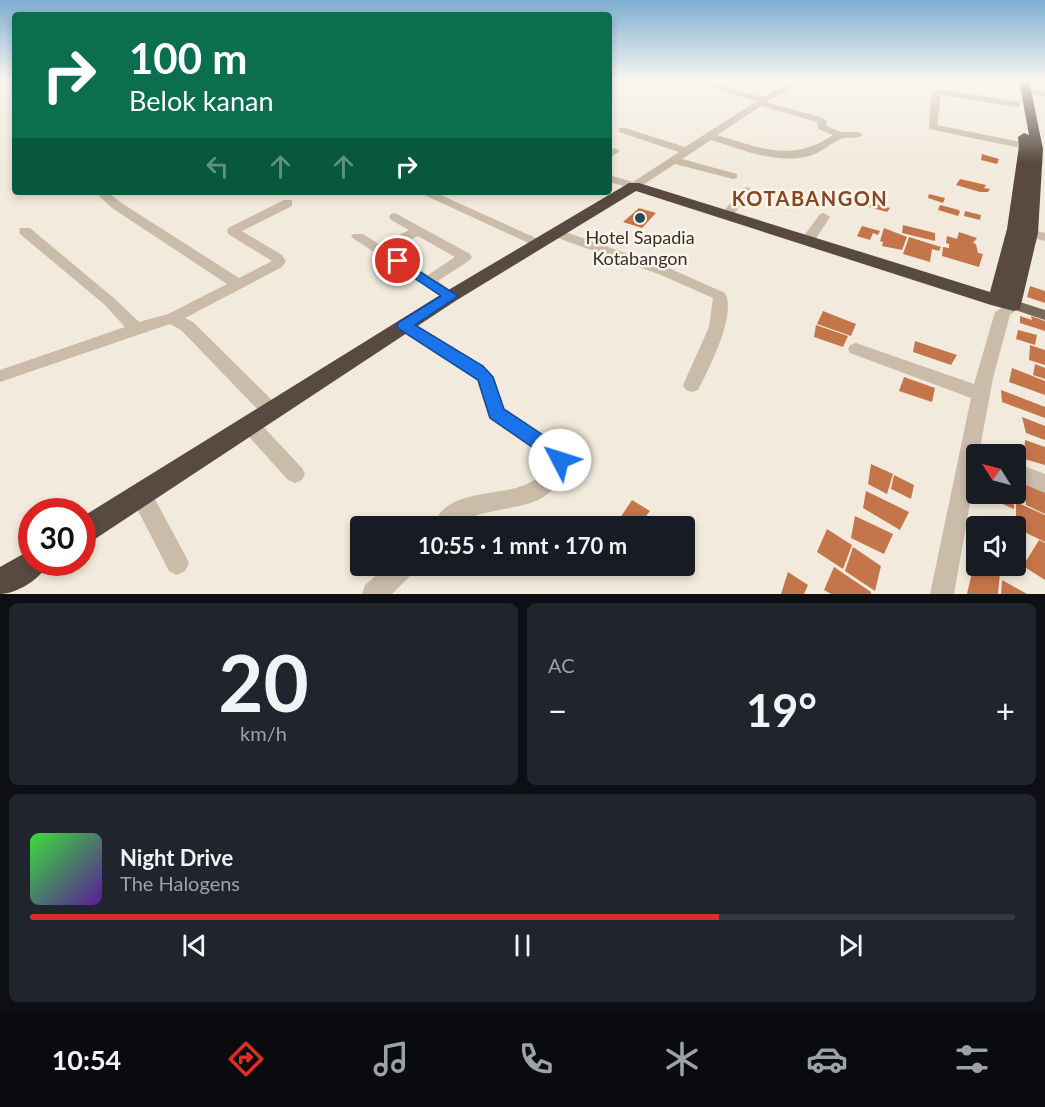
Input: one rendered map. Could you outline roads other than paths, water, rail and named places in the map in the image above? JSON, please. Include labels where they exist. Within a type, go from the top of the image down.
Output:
[{"type":"highway","points":[[1005,306],[1026,146],[1018,108]]},
{"type":"highway","points":[[1005,306],[1030,233],[1039,197],[1040,168],[1029,108]]},
{"type":"highway","points":[[96,523],[451,296],[634,186],[808,240],[1005,306]]},
{"type":"highway","points":[[0,584],[18,572]]},
{"type":"main road","points":[[1005,306],[1045,315]]},
{"type":"street","points":[[612,179],[634,186],[752,108]]},
{"type":"street","points":[[783,108],[820,120],[821,127],[840,135],[858,135]]},
{"type":"street","points":[[934,108],[932,128],[1026,146]]},
{"type":"street","points":[[622,130],[687,151]]},
{"type":"street","points":[[709,136],[796,157],[815,150],[840,135]]},
{"type":"street","points":[[674,160],[733,176]]},
{"type":"street","points":[[727,215],[747,190]]},
{"type":"street","points":[[104,195],[116,205],[238,284]]},
{"type":"street","points":[[432,195],[549,238],[666,272],[720,296],[722,302],[714,335],[707,356],[692,385]]},
{"type":"street","points":[[1,376],[136,328],[172,318],[279,261],[233,231],[288,203]]},
{"type":"street","points":[[395,217],[465,257],[428,281]]},
{"type":"street","points":[[808,240],[824,217]]},
{"type":"street","points":[[380,250],[419,230]]},
{"type":"street","points":[[25,231],[110,302],[136,328]]},
{"type":"street","points":[[1030,233],[1045,237]]},
{"type":"street","points":[[358,237],[451,296]]},
{"type":"street","points":[[974,444],[981,394],[1005,306]]},
{"type":"street","points":[[172,318],[187,326],[272,412]]},
{"type":"street","points":[[405,326],[477,370],[485,377],[496,413],[552,451],[560,460],[553,476],[532,493],[470,507],[454,516]]},
{"type":"street","points":[[856,349],[981,394]]},
{"type":"street","points":[[250,425],[295,474]]},
{"type":"street","points":[[1026,476],[1045,484]]},
{"type":"street","points":[[942,594],[966,485]]},
{"type":"street","points":[[141,495],[177,563]]},
{"type":"street","points":[[374,594],[393,576]]},
{"type":"place","name":"Hotel Sapadia Kotabangon","points":[[640,218]]},
{"type":"district","name":"KOTABANGON","points":[[810,199]]}]
